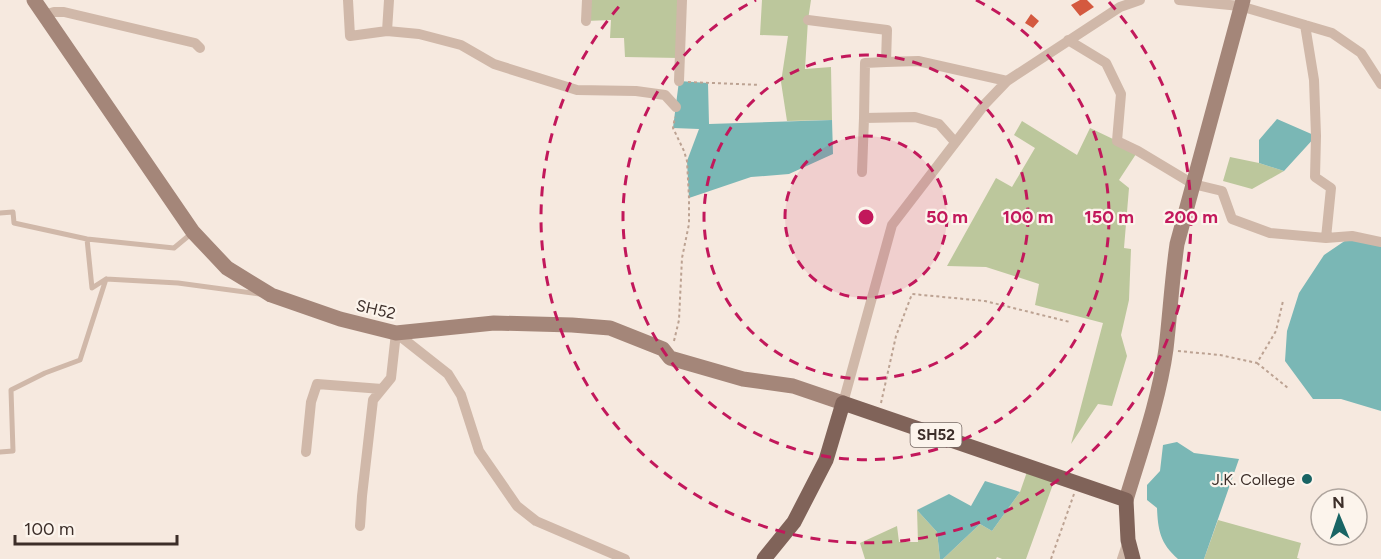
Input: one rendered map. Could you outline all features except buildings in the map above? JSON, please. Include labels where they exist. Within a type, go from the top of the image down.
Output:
[{"type":"main road","name":"SH52","points":[[843,403],[1126,500]]},
{"type":"main road","points":[[764,559],[794,522],[826,460],[843,403]]},
{"type":"main road","points":[[1126,500],[1128,540],[1134,559]]},
{"type":"street","name":"SH52","points":[[34,0],[193,232],[228,268],[271,295],[340,319],[396,333],[494,323],[610,328],[663,349],[670,358],[743,379],[793,386],[843,403]]},
{"type":"street","points":[[348,0],[350,36],[387,31],[419,34],[461,45],[494,64],[577,90],[636,91],[665,95],[676,107]]},
{"type":"street","points":[[387,31],[389,0]]},
{"type":"street","points":[[586,21],[587,0]]},
{"type":"street","points":[[679,81],[682,0]]},
{"type":"street","points":[[843,403],[892,225],[984,104],[1007,81],[1120,7],[1140,0]]},
{"type":"street","points":[[1179,0],[1241,3],[1332,33],[1361,53],[1381,84]]},
{"type":"street","points":[[1126,500],[1154,410],[1166,350],[1177,244],[1241,3]]},
{"type":"street","points":[[44,15],[64,12],[195,43],[200,48]]},
{"type":"street","points":[[808,20],[887,30],[886,62]]},
{"type":"street","points":[[1305,25],[1314,80],[1317,136],[1315,177],[1331,188],[1326,238]]},
{"type":"street","points":[[1068,40],[1106,63],[1121,94],[1118,141],[1193,184],[1222,191],[1232,219],[1270,233],[1326,238],[1352,236],[1381,242]]},
{"type":"street","points":[[862,172],[865,63],[918,61],[1007,81]]},
{"type":"street","points":[[864,118],[915,117],[939,124],[955,142]]},
{"type":"street","points":[[360,526],[372,400],[391,378],[396,333]]},
{"type":"street","points":[[396,333],[448,374],[461,395],[479,451],[517,506],[536,521],[625,559]]},
{"type":"street","points":[[306,452],[311,402],[317,384],[382,389]]},
{"type":"street","points":[[1122,559],[1128,540]]},
{"type":"lane","points":[[0,213],[13,212],[14,223],[112,242],[174,248],[193,232]]},
{"type":"lane","points":[[87,238],[92,288],[106,279],[178,284],[271,295]]},
{"type":"lane","points":[[0,452],[13,451],[11,390],[45,373],[80,360],[106,279]]},
{"type":"path","points":[[697,82],[760,85]]},
{"type":"path","points":[[670,358],[679,320],[682,258],[689,224],[687,161],[673,128]]},
{"type":"path","points":[[878,415],[896,336],[912,294],[985,301],[1070,322]]},
{"type":"path","points":[[1257,363],[1276,331],[1283,301]]},
{"type":"path","points":[[1166,350],[1220,355],[1257,363],[1287,388]]},
{"type":"path","points":[[1051,559],[1077,483]]},
{"type":"green space","points":[[587,0],[682,0],[679,58],[625,57],[624,38],[610,38],[611,20],[586,21]]},
{"type":"green space","points":[[762,0],[811,0],[805,69],[831,67],[832,120],[787,121],[781,82],[788,36],[760,35]]},
{"type":"green space","points":[[1022,121],[1077,155],[1090,128],[1138,151],[1119,180],[1129,188],[1124,248],[1131,249],[1129,300],[1121,335],[1127,356],[1112,406],[1098,404],[1071,444],[1103,323],[1035,305],[1039,284],[986,267],[947,266],[996,178],[1012,187],[1035,148],[1014,135]]},
{"type":"green space","points":[[1230,157],[1284,171],[1252,189],[1223,181]]},
{"type":"green space","points":[[1029,466],[1056,476],[1026,559],[997,557],[996,559],[943,559],[980,524],[992,531],[1020,492]]},
{"type":"green space","points":[[917,510],[937,532],[940,559],[865,559],[860,543],[897,526],[899,542],[918,542]]},
{"type":"green space","points":[[1218,520],[1301,543],[1297,558],[1300,559],[1204,559]]},
{"type":"water","points":[[679,81],[708,83],[709,124],[832,120],[833,154],[789,174],[751,177],[689,198],[687,161],[699,129],[673,128]]},
{"type":"water","points":[[1277,119],[1316,136],[1284,171],[1259,163],[1259,140]]},
{"type":"water","points":[[1352,236],[1381,242],[1381,411],[1341,399],[1313,399],[1285,361],[1287,331],[1299,293],[1324,255]]},
{"type":"water","points":[[1177,442],[1194,453],[1239,459],[1204,559],[1178,559],[1172,553],[1161,536],[1157,508],[1147,500],[1147,485],[1160,471],[1163,445]]},
{"type":"water","points":[[985,481],[1020,492],[992,531],[980,524],[943,559],[940,559],[937,532],[917,510],[949,494],[971,506]]},
{"type":"place","name":"J.K. College","points":[[1307,479]]}]
